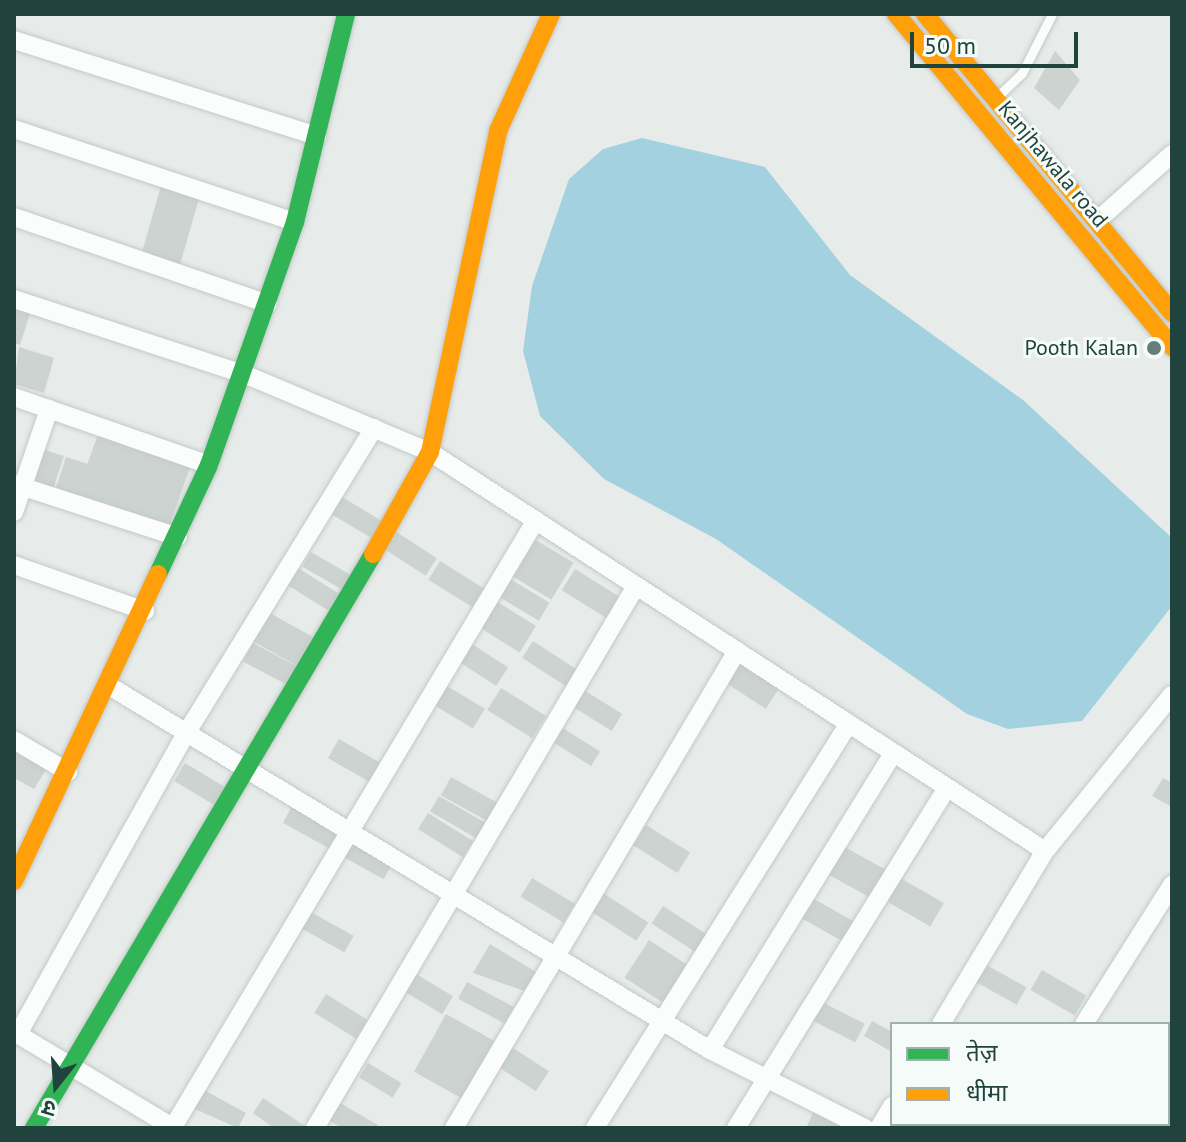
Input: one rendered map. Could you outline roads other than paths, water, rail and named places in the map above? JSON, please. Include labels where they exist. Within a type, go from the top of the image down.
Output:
[{"type":"street","points":[[14,881],[111,687],[209,465],[244,374],[295,222],[346,14]]},
{"type":"street","points":[[34,1128],[251,770],[430,452],[498,131],[551,14]]},
{"type":"street","name":"Kanjhawala road","points":[[896,14],[1172,347]]},
{"type":"street","name":"Kanjhawala road","points":[[925,14],[997,97],[1172,313]]},
{"type":"street","points":[[14,40],[317,136]]},
{"type":"street","points":[[14,129],[295,222]]},
{"type":"street","points":[[1098,220],[1172,154]]},
{"type":"street","points":[[14,217],[268,304]]},
{"type":"street","points":[[14,299],[244,374],[430,452],[737,651],[846,728],[1045,851]]},
{"type":"street","points":[[14,397],[209,465]]},
{"type":"street","points":[[14,512],[19,485],[49,409]]},
{"type":"street","points":[[374,428],[187,732],[16,1033],[173,1128],[536,520]]},
{"type":"street","points":[[19,485],[178,537]]},
{"type":"street","points":[[14,565],[145,611]]},
{"type":"street","points":[[315,1128],[636,586]]},
{"type":"street","points":[[454,1128],[737,651]]},
{"type":"street","points":[[111,687],[558,954],[710,1050],[765,1081],[865,1128]]},
{"type":"street","points":[[942,1022],[1045,851],[1172,695]]},
{"type":"street","points":[[595,1128],[846,728]]},
{"type":"street","points":[[14,740],[68,772]]},
{"type":"street","points":[[710,1050],[892,755]]},
{"type":"street","points":[[736,1128],[946,789]]},
{"type":"street","points":[[1085,1022],[1172,885]]},
{"type":"street","points":[[879,1128],[890,1109]]},
{"type":"lane","points":[[997,97],[1022,73],[1052,14]]},
{"type":"water","points":[[642,138],[765,167],[850,275],[1023,400],[1172,538],[1172,606],[1082,721],[1008,729],[967,714],[716,539],[604,479],[540,416],[523,351],[532,286],[569,179],[603,149]]},
{"type":"place","name":"Pooth Kalan","points":[[1154,348]]}]
